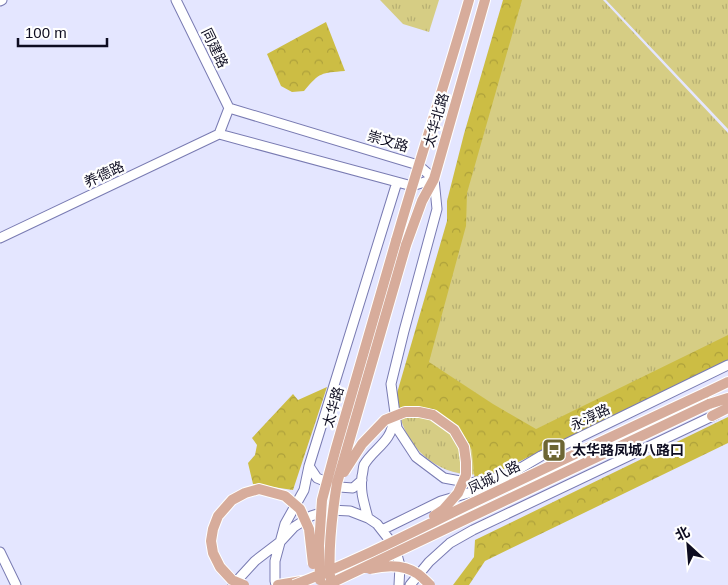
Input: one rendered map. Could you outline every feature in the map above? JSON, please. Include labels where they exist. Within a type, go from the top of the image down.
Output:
[{"type":"main road","name":"太华北路","points":[[401,243],[412,186],[469,0]]},
{"type":"main road","name":"太华北路","points":[[401,243],[434,179],[485,0]]},
{"type":"main road","name":"太华路","points":[[329,585],[331,523],[337,483],[401,243]]},
{"type":"main road","name":"太华路","points":[[320,585],[319,546],[322,500],[336,448],[401,243]]},
{"type":"main road","name":"凤城八路","points":[[294,585],[312,582],[557,462],[728,382]]},
{"type":"main road","name":"凤城八路","points":[[329,585],[709,404],[728,398]]},
{"type":"main road","points":[[712,416],[728,409]]},
{"type":"main road","points":[[337,483],[362,444],[385,420],[405,412],[433,415],[454,430],[464,447],[466,475],[458,493],[443,510],[414,531]]},
{"type":"main road","points":[[244,585],[232,580],[220,567],[213,553],[211,541],[218,516],[232,500],[245,493],[259,489],[285,496],[300,509],[309,529],[312,582],[277,585]]},
{"type":"main road","points":[[350,574],[377,567],[394,566],[408,568],[430,585]]},
{"type":"street","name":"同建路","points":[[176,0],[229,108]]},
{"type":"street","points":[[229,108],[219,134],[412,186],[434,179],[437,209],[391,384],[397,428],[416,457],[444,478],[471,483],[506,476]]},
{"type":"street","name":"崇文路","points":[[229,108],[418,165],[434,179]]},
{"type":"street","name":"养德路","points":[[0,238],[219,134]]},
{"type":"street","points":[[277,585],[275,581],[275,561],[285,524],[304,490],[309,466],[397,182]]},
{"type":"street","name":"永淳路","points":[[382,530],[442,501],[472,492],[506,476],[541,456],[728,366]]},
{"type":"street","points":[[368,518],[361,490],[364,466],[374,451],[387,440],[393,425],[394,404]]},
{"type":"street","points":[[410,585],[450,543],[473,530],[712,416]]},
{"type":"street","points":[[541,456],[537,466],[547,487],[555,490]]},
{"type":"street","points":[[309,466],[317,478],[340,487],[353,488],[362,480]]},
{"type":"street","points":[[232,585],[255,561],[281,541],[294,527],[311,516],[330,510],[350,511],[368,518],[377,524],[395,547],[400,566],[399,585]]},
{"type":"street","points":[[0,552],[16,585]]},
{"type":"green space","points":[[380,0],[439,0],[429,32],[403,24]]},
{"type":"green space","points":[[503,0],[522,0],[467,193],[466,226],[429,362],[493,404],[536,429],[728,335],[728,360],[475,483],[472,450],[459,426],[427,410],[397,413],[395,400],[447,221],[447,201],[464,134]]},
{"type":"green space","points":[[521,0],[603,0],[728,133],[728,337],[533,431],[425,360],[463,194]]},
{"type":"green space","points":[[606,0],[728,0],[728,129]]},
{"type":"green space","points":[[326,22],[345,71],[322,75],[314,80],[304,91],[292,92],[281,86],[267,54]]},
{"type":"green space","points":[[400,384],[524,456],[524,459],[497,470],[480,474],[465,474],[439,466],[418,449],[409,438],[403,426],[398,409]]},
{"type":"green space","points":[[327,387],[293,490],[253,484],[248,463],[255,455],[257,445],[252,438],[293,394],[298,400]]},
{"type":"green space","points":[[728,417],[728,443],[485,561],[469,585],[453,585],[474,557],[475,540]]},
{"type":"place","name":"太华路凤城八路口","points":[[554,450]]}]
